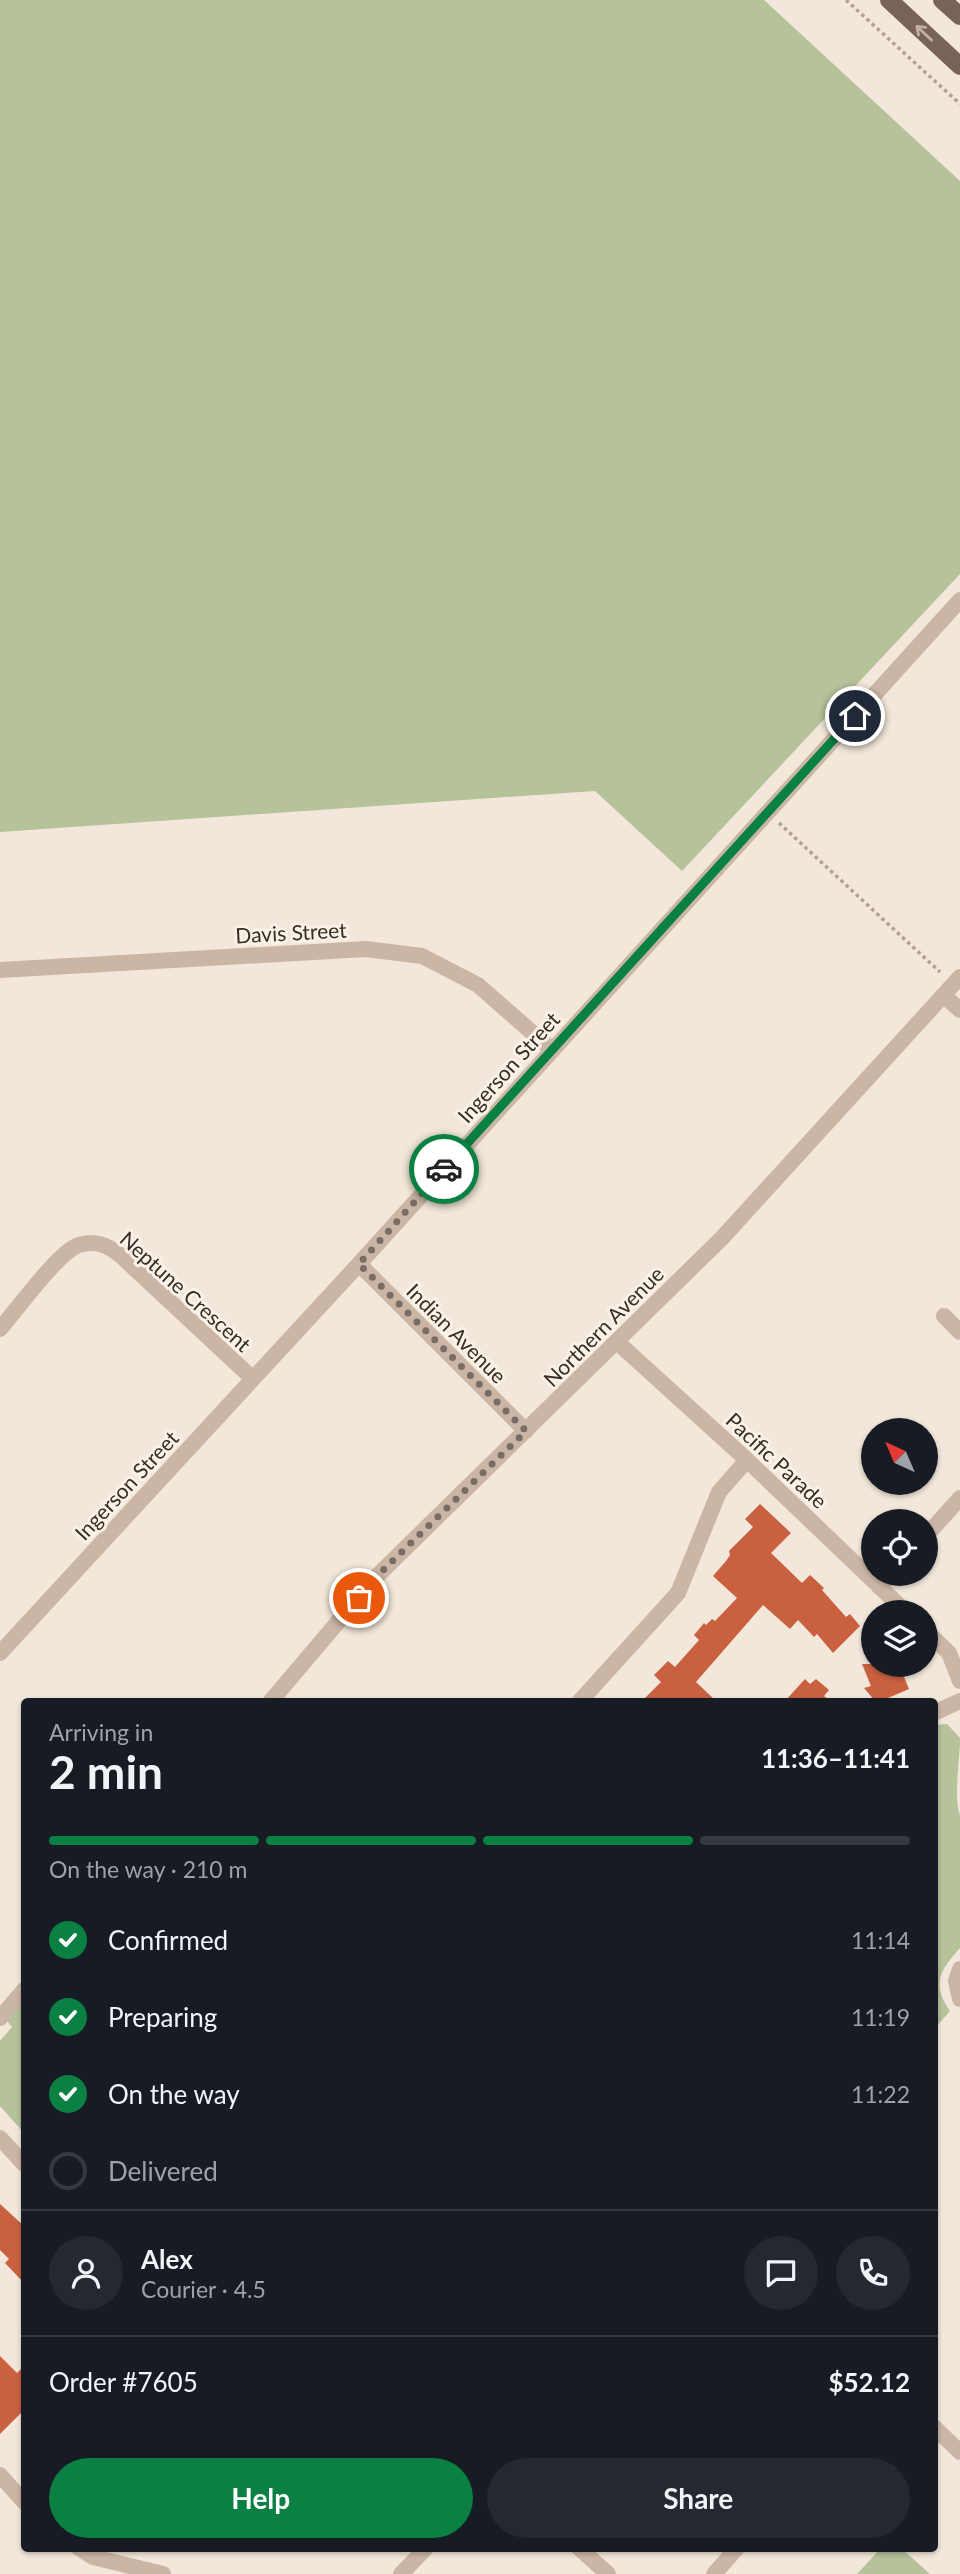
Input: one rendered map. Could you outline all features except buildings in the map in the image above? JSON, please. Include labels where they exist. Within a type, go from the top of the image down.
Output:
[{"type":"main road","points":[[889,0],[960,66]]},
{"type":"main road","points":[[942,0],[960,16]]},
{"type":"street","name":"Ingerson Street","points":[[0,1653],[359,1264],[960,600]]},
{"type":"street","name":"Davis Street","points":[[0,970],[366,949],[422,956],[478,985],[552,1050]]},
{"type":"street","points":[[952,985],[960,1010]]},
{"type":"street","name":"Northern Avenue","points":[[274,1698],[376,1577],[722,1238],[952,985]]},
{"type":"street","name":"Neptune Crescent","points":[[0,1329],[63,1255],[80,1245],[99,1243],[120,1255],[252,1378]]},
{"type":"street","name":"Indian Avenue","points":[[359,1264],[526,1431]]},
{"type":"street","points":[[944,1316],[960,1332]]},
{"type":"street","name":"Pacific Parade","points":[[617,1342],[747,1460],[893,1600]]},
{"type":"street","points":[[583,1698],[678,1593],[719,1492],[747,1460]]},
{"type":"street","points":[[938,1523],[960,1498]]},
{"type":"street","points":[[938,1642],[949,1653],[960,1681]]},
{"type":"street","points":[[938,1711],[960,1701]]},
{"type":"street","points":[[958,1995],[957,1975],[960,1969]]},
{"type":"street","points":[[0,2018],[21,1994]]},
{"type":"street","points":[[0,2138],[21,2161]]},
{"type":"street","points":[[938,2431],[960,2452]]},
{"type":"street","points":[[0,2475],[21,2493]]},
{"type":"street","points":[[85,2552],[93,2557],[163,2574]]},
{"type":"street","points":[[401,2574],[422,2552]]},
{"type":"street","points":[[583,2552],[608,2574]]},
{"type":"street","points":[[714,2574],[733,2552]]},
{"type":"path","points":[[846,0],[960,104]]},
{"type":"path","points":[[767,812],[952,985]]},
{"type":"green space","points":[[0,0],[764,0],[960,181],[960,574],[682,871],[595,791],[0,832]]},
{"type":"green space","points":[[947,1724],[960,1738],[957,1789],[960,1816],[960,1948],[947,1963],[940,1978],[941,1993],[950,2011],[938,2025],[938,1725]]},
{"type":"green space","points":[[21,2004],[21,2130],[0,2106],[0,2041],[12,2027],[7,2021]]},
{"type":"green space","points":[[877,2552],[905,2552],[930,2574],[857,2574]]},
{"type":"way so far","points":[[359,1598],[376,1577],[526,1431],[359,1264],[444,1169]]},
{"type":"route","points":[[444,1169],[855,716]]}]
